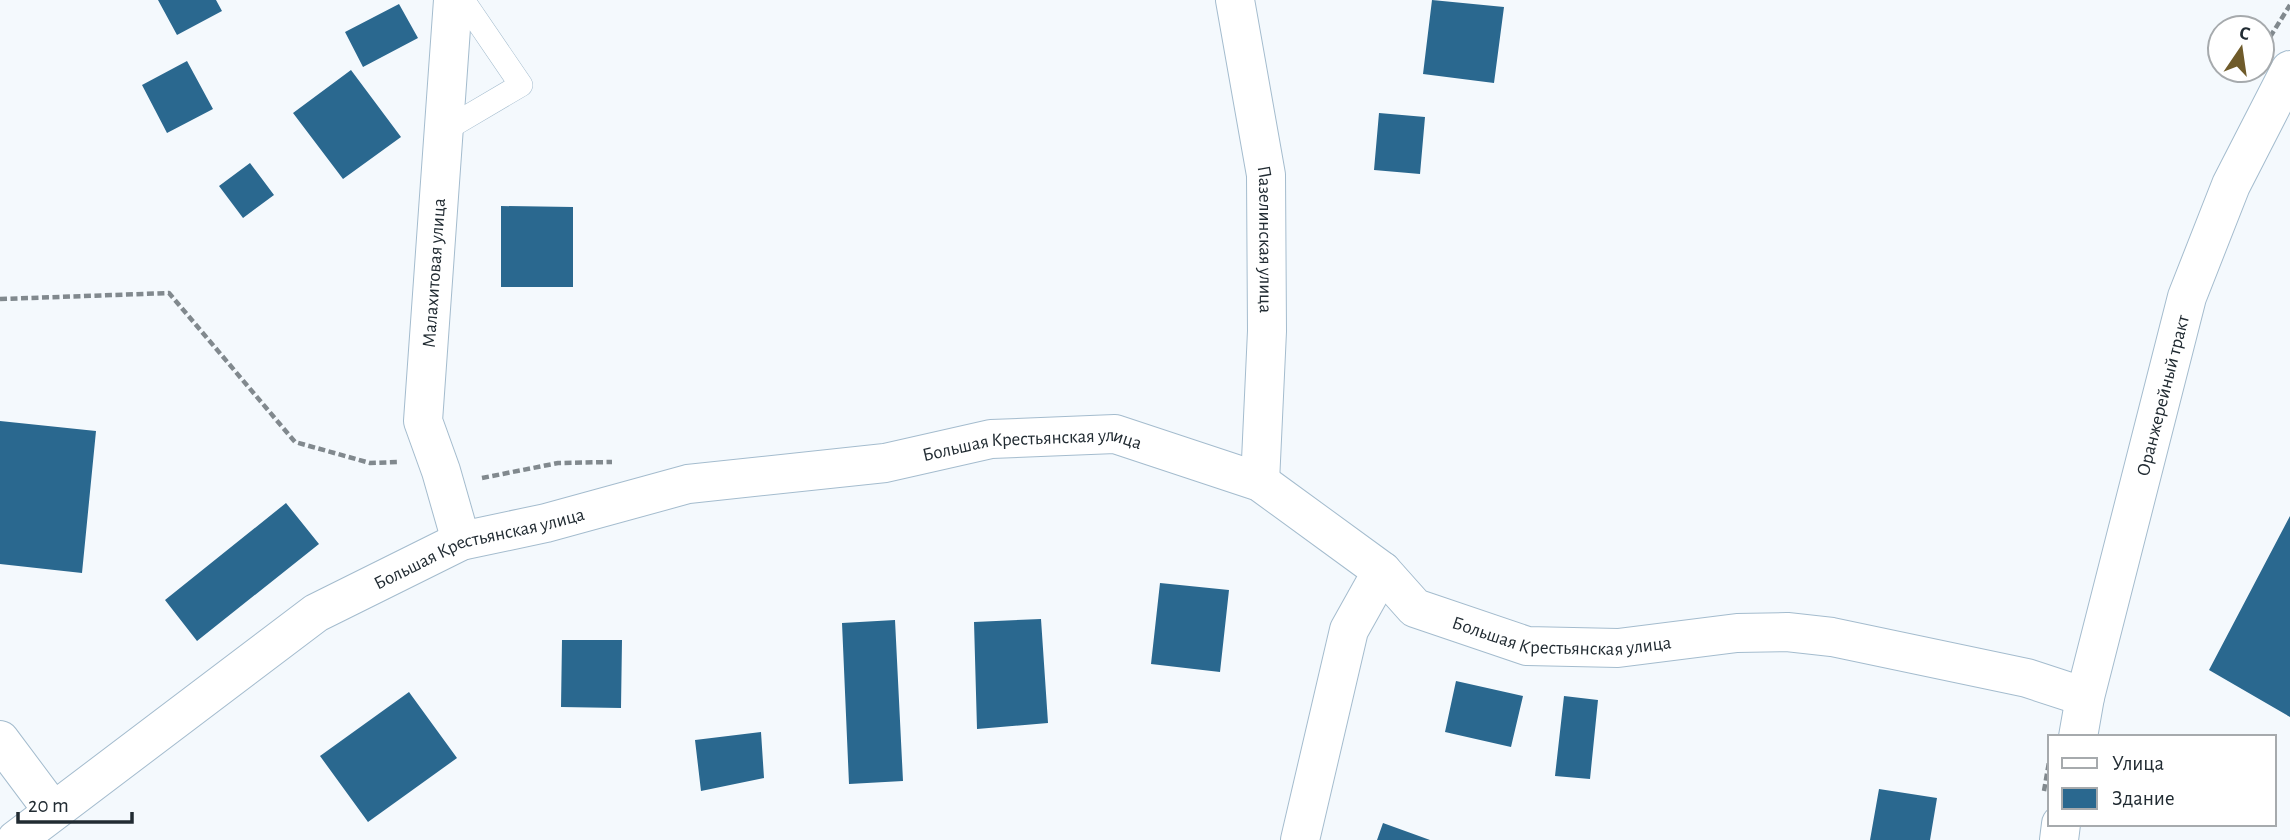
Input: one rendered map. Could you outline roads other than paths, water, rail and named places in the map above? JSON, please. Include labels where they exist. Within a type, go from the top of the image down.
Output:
[{"type":"street","name":"Малахитовая улица","points":[[453,0],[423,421],[461,541]]},
{"type":"street","name":"Пазелинская улица","points":[[1235,0],[1266,175],[1267,331],[1261,482]]},
{"type":"street","name":"Оранжерейный тракт","points":[[2078,735],[2085,697],[2187,297],[2231,185],[2290,70]]},
{"type":"street","name":"Большая Крестьянская улица","points":[[16,840],[316,613],[461,541],[546,523],[688,484],[885,463],[990,439],[1115,434],[1261,482],[1382,571],[1415,608],[1527,646],[1618,648],[1737,634],[1787,632],[1832,636],[2027,678],[2085,697]]},
{"type":"street","points":[[1300,840],[1349,630],[1382,571]]},
{"type":"street","points":[[0,740],[53,811]]},
{"type":"lane","points":[[443,131],[521,85],[463,0]]}]
